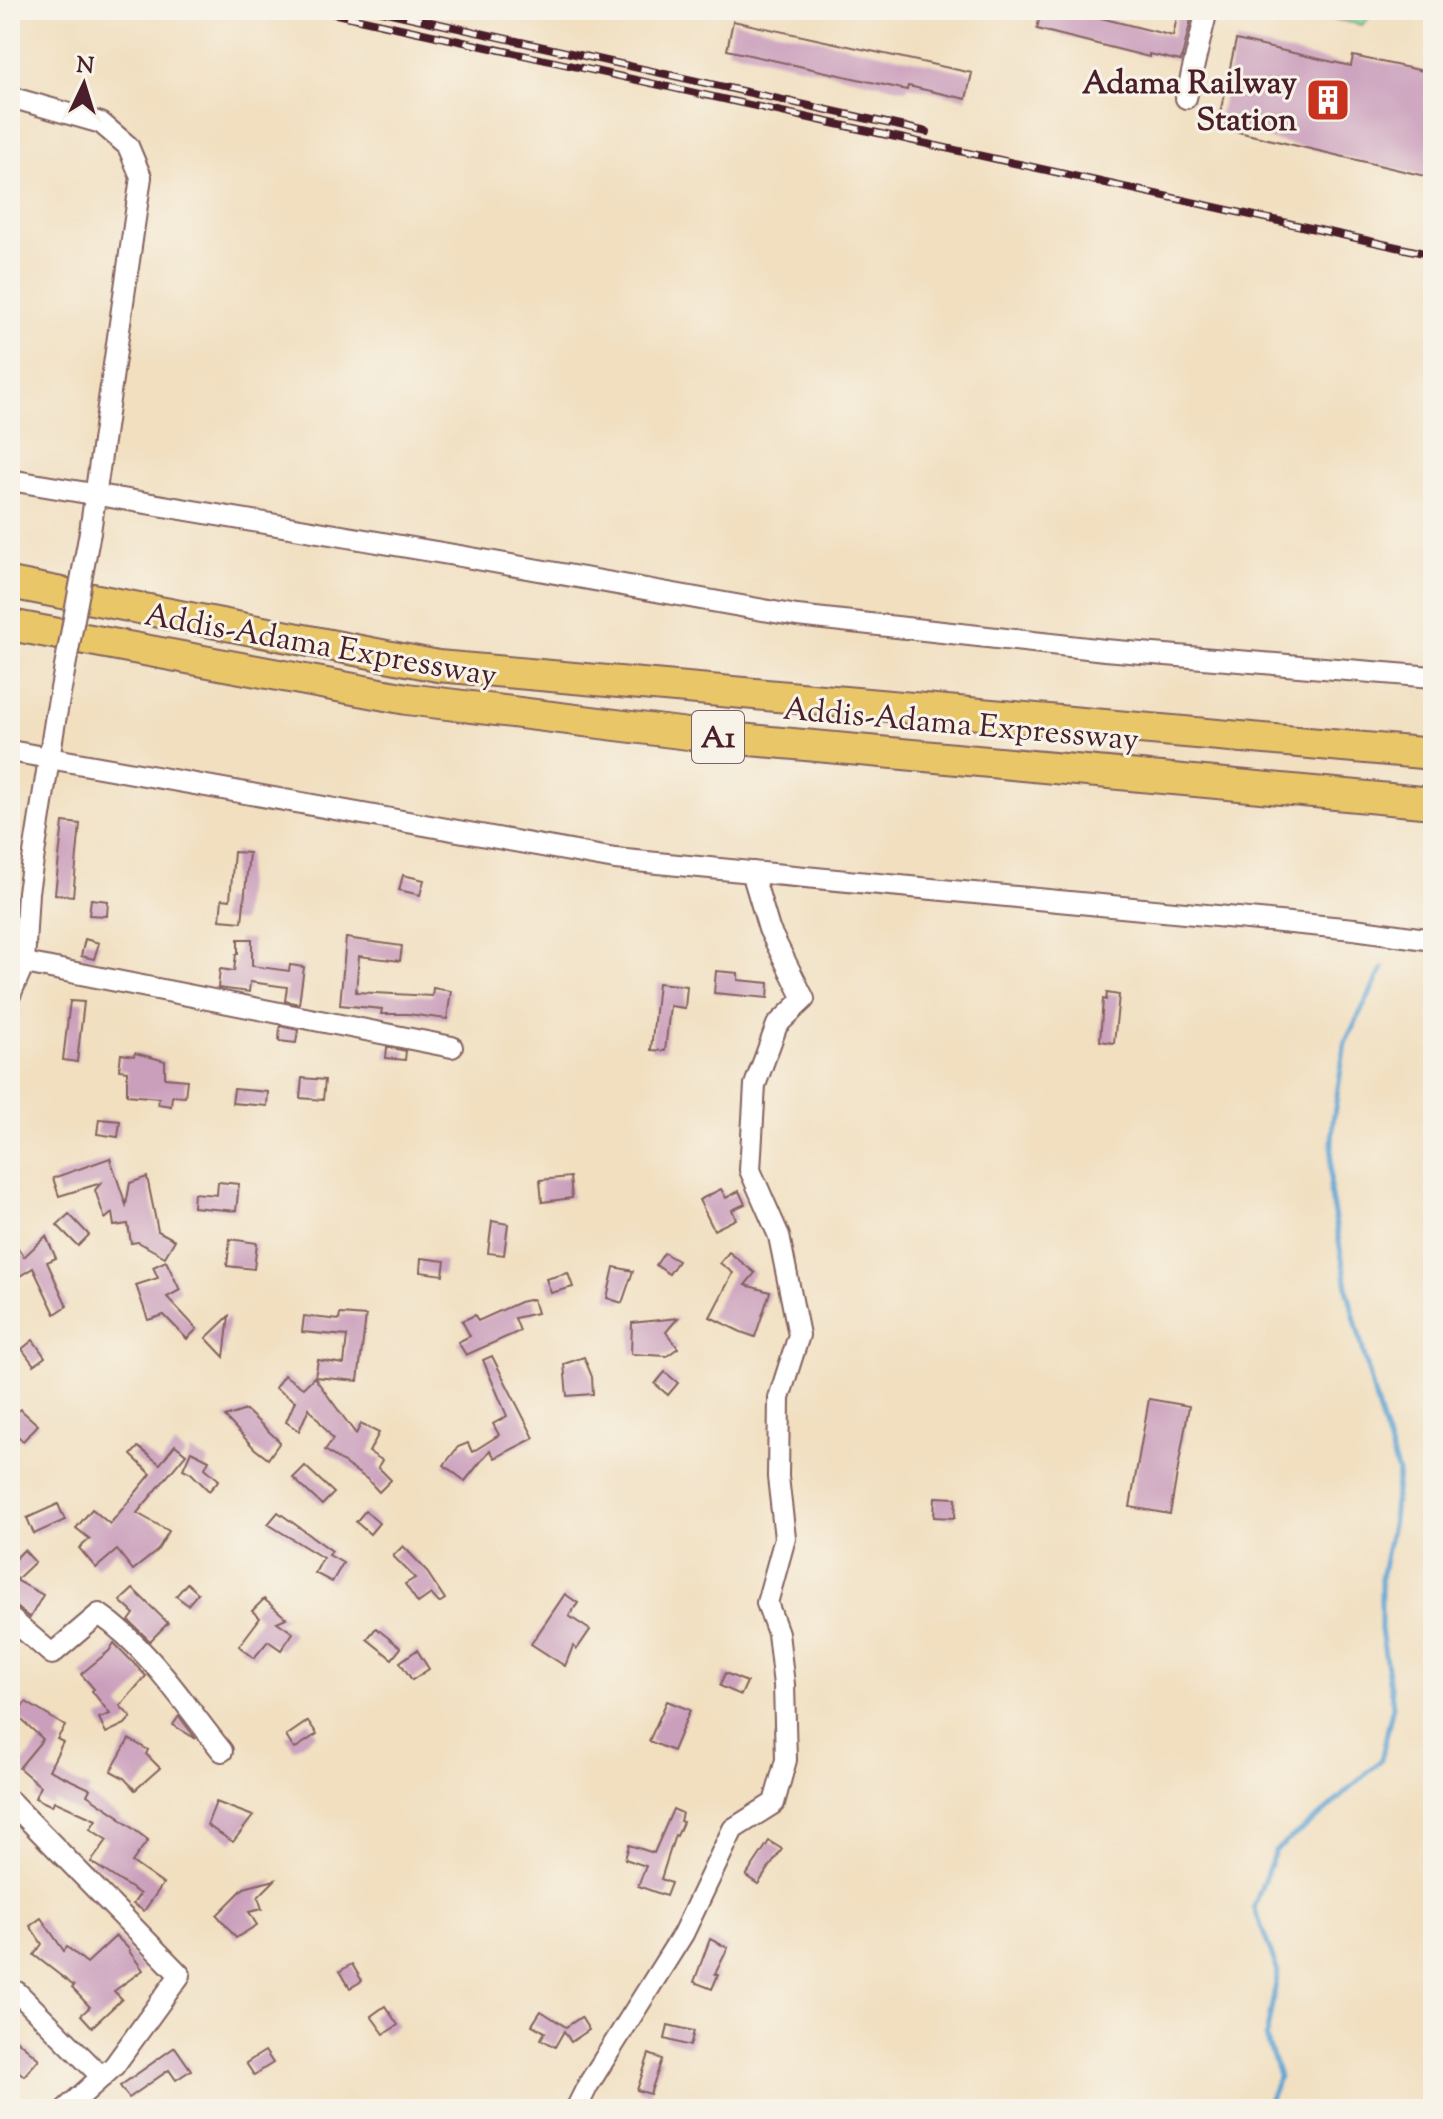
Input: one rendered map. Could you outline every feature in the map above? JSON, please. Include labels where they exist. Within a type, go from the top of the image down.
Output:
[{"type":"highway","name":"Addis-Adama Expressway","points":[[10,583],[438,666],[1433,754]]},
{"type":"highway","name":"Addis-Adama Expressway","points":[[10,625],[407,699],[696,735],[1433,803]]},
{"type":"street","points":[[1186,98],[1207,10]]},
{"type":"street","points":[[10,97],[101,123],[128,146],[141,177],[97,495],[48,758],[10,995]]},
{"type":"street","points":[[10,480],[797,616],[1105,650],[1433,677]]},
{"type":"street","points":[[10,751],[615,859],[1354,929],[1433,940]]},
{"type":"street","points":[[576,2109],[683,1934],[733,1829],[774,1803],[786,1760],[784,1685],[778,1633],[767,1603],[785,1538],[778,1477],[779,1398],[799,1335],[779,1236],[750,1170],[755,1085],[777,1025],[804,999],[769,929],[752,872]]},
{"type":"street","points":[[10,936],[28,892]]},
{"type":"street","points":[[17,962],[452,1047]]},
{"type":"street","points":[[10,1618],[52,1654],[99,1614],[116,1625],[152,1663],[222,1751]]},
{"type":"street","points":[[10,1801],[180,1975],[114,2066],[66,2109]]},
{"type":"street","points":[[17,1992],[102,2077]]},
{"type":"green space","points":[[1319,10],[1376,10],[1362,25],[1318,16]]},
{"type":"building","points":[[1041,10],[1069,10],[1173,36],[1177,17],[1191,20],[1181,61],[1149,54],[1149,57],[1037,29]]},
{"type":"building","points":[[733,21],[972,73],[966,99],[908,86],[907,90],[727,50]]},
{"type":"building","name":"Adama Railway Station","points":[[1236,40],[1351,66],[1353,56],[1433,73],[1433,178],[1217,127]]},
{"type":"building","points":[[63,822],[80,824],[73,896],[55,894]]},
{"type":"building","points":[[234,852],[249,853],[242,922],[220,920],[222,899],[230,900]]},
{"type":"building","points":[[403,875],[424,880],[420,895],[399,890]]},
{"type":"building","points":[[91,899],[108,901],[107,916],[89,915]]},
{"type":"building","points":[[346,938],[402,946],[400,961],[359,956],[356,992],[432,996],[433,988],[451,991],[447,1019],[381,1014],[382,1009],[340,1005]]},
{"type":"building","points":[[85,939],[99,943],[94,959],[81,956]]},
{"type":"building","points":[[238,939],[252,939],[252,966],[289,971],[290,965],[304,967],[299,1004],[285,1001],[287,987],[250,982],[249,992],[218,988],[220,969],[234,971]]},
{"type":"building","points":[[716,971],[738,973],[738,980],[769,983],[768,998],[714,993]]},
{"type":"building","points":[[658,983],[687,986],[685,1008],[670,1006],[665,1051],[651,1050]]},
{"type":"building","points":[[1107,993],[1119,995],[1114,1043],[1100,1041],[1103,999],[1106,1000]]},
{"type":"building","points":[[70,1001],[84,1002],[77,1062],[63,1060]]},
{"type":"building","points":[[280,1026],[298,1030],[296,1043],[279,1041]]},
{"type":"building","points":[[387,1047],[406,1051],[405,1060],[386,1058]]},
{"type":"building","points":[[135,1053],[165,1061],[165,1078],[187,1080],[185,1097],[172,1096],[171,1106],[158,1104],[159,1098],[127,1095],[127,1071],[119,1070],[121,1054],[134,1056]]},
{"type":"building","points":[[302,1078],[325,1080],[323,1100],[300,1098]]},
{"type":"building","points":[[234,1089],[268,1092],[267,1106],[232,1103]]},
{"type":"building","points":[[99,1119],[120,1121],[118,1137],[97,1134]]},
{"type":"building","points":[[110,1158],[126,1205],[130,1183],[147,1177],[158,1231],[175,1240],[165,1257],[138,1242],[131,1243],[128,1224],[114,1226],[112,1213],[105,1219],[95,1190],[101,1183],[59,1196],[53,1178]]},
{"type":"building","points":[[570,1177],[572,1198],[542,1202],[540,1180]]},
{"type":"building","points":[[218,1182],[239,1184],[236,1211],[193,1207],[194,1193],[217,1195]]},
{"type":"building","points":[[721,1189],[726,1198],[739,1191],[745,1204],[732,1210],[736,1219],[714,1230],[699,1200]]},
{"type":"building","points":[[69,1214],[89,1235],[78,1246],[57,1225]]},
{"type":"building","points":[[492,1221],[508,1224],[504,1255],[488,1253]]},
{"type":"building","points":[[10,1236],[24,1257],[46,1236],[56,1258],[47,1262],[67,1306],[55,1314],[33,1268],[10,1282]]},
{"type":"building","points":[[230,1239],[257,1243],[254,1269],[227,1266]]},
{"type":"building","points":[[729,1252],[755,1273],[745,1285],[770,1292],[755,1337],[710,1317],[733,1273],[720,1263]]},
{"type":"building","points":[[664,1253],[678,1261],[669,1274],[656,1265]]},
{"type":"building","points":[[421,1258],[445,1261],[443,1275],[420,1272]]},
{"type":"building","points":[[166,1261],[180,1290],[167,1297],[197,1329],[187,1339],[164,1315],[148,1320],[136,1285],[158,1278],[153,1267]]},
{"type":"building","points":[[614,1267],[633,1271],[622,1303],[607,1298]]},
{"type":"building","points":[[568,1273],[573,1287],[551,1293],[546,1279]]},
{"type":"building","points":[[533,1299],[537,1313],[515,1318],[520,1331],[466,1355],[458,1342],[470,1336],[462,1321],[475,1315],[478,1321]]},
{"type":"building","points":[[340,1314],[366,1316],[358,1381],[315,1377],[318,1360],[344,1364],[347,1336],[302,1332],[304,1316],[339,1320]]},
{"type":"building","points":[[229,1316],[224,1357],[206,1338]]},
{"type":"building","points":[[678,1318],[666,1332],[678,1348],[667,1356],[631,1354],[632,1323]]},
{"type":"building","points":[[33,1340],[45,1357],[34,1365],[22,1349]]},
{"type":"building","points":[[492,1356],[534,1438],[495,1458],[490,1450],[465,1481],[444,1465],[458,1447],[468,1443],[472,1452],[499,1435],[493,1424],[507,1416],[483,1360]]},
{"type":"building","points":[[584,1357],[592,1377],[593,1394],[567,1396],[564,1364]]},
{"type":"building","points":[[665,1372],[678,1383],[668,1395],[655,1384]]},
{"type":"building","points":[[284,1375],[303,1388],[314,1377],[356,1434],[361,1424],[379,1433],[369,1452],[382,1460],[378,1467],[391,1480],[379,1492],[367,1479],[325,1450],[333,1439],[309,1408],[299,1431],[286,1422],[295,1401],[275,1388]]},
{"type":"building","points":[[1149,1399],[1189,1406],[1170,1514],[1130,1507]]},
{"type":"building","points":[[20,1409],[38,1425],[23,1441],[10,1429],[10,1419]]},
{"type":"building","points":[[246,1410],[280,1442],[268,1459],[225,1417]]},
{"type":"building","points":[[175,1445],[186,1454],[137,1513],[169,1531],[157,1551],[133,1570],[117,1550],[96,1568],[79,1548],[90,1539],[76,1528],[92,1509],[110,1524],[151,1474],[131,1455],[138,1447],[160,1464]]},
{"type":"building","points":[[191,1451],[209,1460],[205,1468],[219,1480],[209,1491],[183,1469]]},
{"type":"building","points":[[305,1466],[334,1493],[322,1505],[293,1478]]},
{"type":"building","points":[[935,1497],[956,1498],[955,1518],[934,1517]]},
{"type":"building","points":[[58,1504],[65,1520],[34,1534],[27,1518]]},
{"type":"building","points":[[365,1511],[379,1523],[370,1534],[356,1522]]},
{"type":"building","points":[[278,1512],[332,1551],[329,1555],[343,1563],[332,1582],[315,1573],[323,1558],[268,1524]]},
{"type":"building","points":[[403,1546],[425,1569],[445,1599],[439,1603],[431,1594],[418,1603],[405,1584],[415,1578],[393,1556]]},
{"type":"building","points":[[24,1550],[35,1562],[16,1580],[43,1595],[30,1618],[10,1605],[10,1564]]},
{"type":"building","points":[[187,1583],[198,1593],[188,1605],[176,1596]]},
{"type":"building","points":[[133,1589],[168,1623],[150,1641],[129,1621],[134,1614],[120,1601]]},
{"type":"building","points":[[565,1594],[578,1603],[569,1616],[590,1630],[577,1649],[573,1646],[565,1666],[531,1644]]},
{"type":"building","points":[[264,1599],[286,1618],[277,1622],[293,1633],[281,1650],[268,1641],[254,1658],[239,1646],[260,1618],[252,1611]]},
{"type":"building","points":[[376,1628],[401,1648],[392,1659],[367,1639]]},
{"type":"building","points":[[114,1643],[146,1676],[120,1706],[131,1717],[125,1724],[106,1733],[99,1718],[110,1714],[81,1674],[109,1651]]},
{"type":"building","points":[[417,1650],[429,1669],[412,1680],[400,1662]]},
{"type":"building","points":[[725,1673],[747,1682],[741,1695],[720,1686]]},
{"type":"building","points":[[667,1701],[690,1710],[673,1751],[649,1741]]},
{"type":"building","points":[[26,1702],[65,1726],[57,1739],[63,1742],[49,1770],[90,1789],[87,1795],[148,1840],[132,1862],[163,1884],[144,1911],[133,1904],[140,1894],[91,1862],[107,1840],[90,1829],[96,1820],[54,1801],[52,1806],[35,1798],[40,1786],[19,1768],[43,1739],[15,1714]]},
{"type":"building","points":[[179,1716],[184,1723],[196,1739],[173,1725]]},
{"type":"building","points":[[308,1721],[317,1734],[294,1749],[286,1736]]},
{"type":"building","points":[[129,1739],[148,1750],[146,1754],[160,1768],[135,1790],[124,1778],[111,1771]]},
{"type":"building","points":[[216,1802],[253,1816],[233,1842],[207,1825]]},
{"type":"building","points":[[673,1809],[682,1813],[680,1821],[683,1822],[675,1835],[661,1879],[671,1883],[666,1896],[638,1886],[646,1866],[625,1859],[629,1845],[654,1853]]},
{"type":"building","points":[[769,1841],[782,1849],[758,1884],[746,1876]]},
{"type":"building","points":[[275,1880],[258,1897],[262,1909],[249,1912],[257,1925],[236,1938],[217,1915],[244,1888]]},
{"type":"building","points":[[41,1918],[64,1951],[67,1947],[87,1963],[116,1936],[143,1970],[114,1991],[122,1999],[92,2027],[81,2015],[90,2007],[72,1988],[74,1986],[34,1955],[42,1944],[30,1926]]},
{"type":"building","points":[[710,1939],[728,1948],[715,1974],[718,1975],[712,1989],[694,1982]]},
{"type":"building","points":[[352,1964],[362,1981],[350,1988],[340,1971]]},
{"type":"building","points":[[385,2006],[398,2025],[384,2034],[371,2016]]},
{"type":"building","points":[[541,2011],[566,2027],[581,2017],[589,2030],[571,2042],[564,2031],[555,2047],[541,2039],[545,2032],[532,2025]]},
{"type":"building","points":[[668,2025],[694,2031],[690,2046],[665,2039]]},
{"type":"building","points":[[10,2034],[39,2059],[24,2076],[10,2064]]},
{"type":"building","points":[[175,2047],[191,2070],[176,2080],[169,2070],[129,2098],[120,2086]]},
{"type":"building","points":[[265,2051],[273,2063],[254,2075],[246,2063]]},
{"type":"building","points":[[649,2054],[662,2059],[650,2094],[637,2090]]},
{"type":"waterway","points":[[1266,2109],[1279,2076],[1266,2037],[1278,1972],[1254,1907],[1275,1851],[1323,1813],[1381,1760],[1393,1705],[1381,1630],[1381,1578],[1393,1520],[1398,1473],[1348,1292],[1330,1191],[1333,1121],[1345,1043],[1383,968]]},
{"type":"railway","points":[[318,10],[1433,255]]},
{"type":"railway","points":[[377,10],[927,132]]},
{"type":"place","name":"Adama Railway Station","points":[[1328,100]]}]
